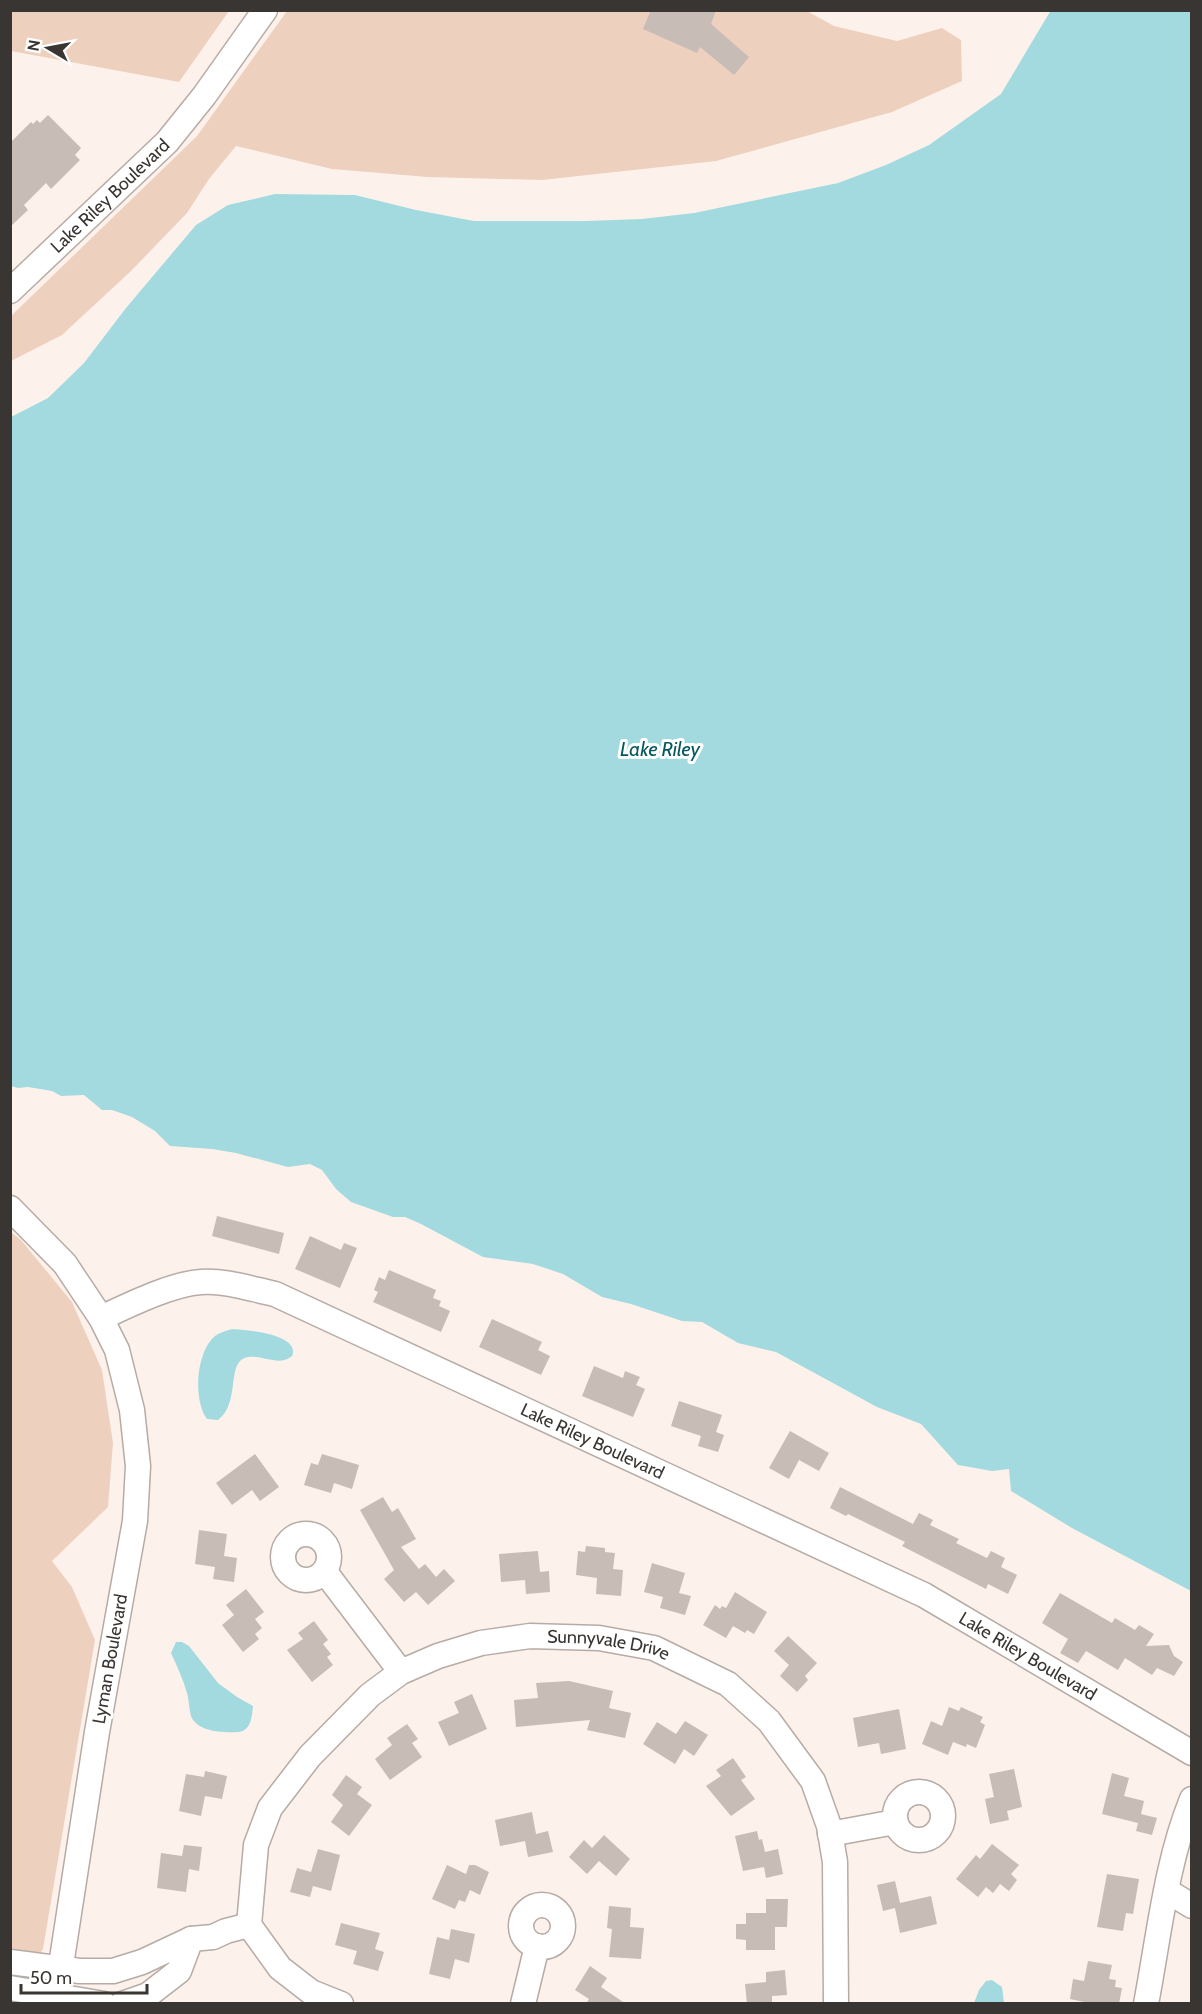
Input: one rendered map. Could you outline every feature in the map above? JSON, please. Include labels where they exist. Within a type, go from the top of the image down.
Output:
[{"type":"street","name":"Lake Riley Boulevard","points":[[10,291],[167,142],[204,96],[265,10]]},
{"type":"street","points":[[10,1208],[65,1264],[101,1318]]},
{"type":"street","name":"Lake Riley Boulevard","points":[[101,1318],[158,1293],[201,1282],[229,1284],[275,1294],[924,1595],[1191,1753]]},
{"type":"street","name":"Lyman Boulevard","points":[[55,2000],[97,1732],[135,1521],[138,1466],[132,1410],[117,1350],[101,1318]]},
{"type":"street","points":[[325,1572],[401,1672]]},
{"type":"street","name":"Sunnyvale Drive","points":[[249,1925],[256,1845],[270,1808],[310,1756],[370,1695],[401,1672],[438,1656],[481,1643],[530,1636],[599,1638],[654,1648],[728,1684],[769,1721],[813,1781],[830,1834],[835,1862],[836,2004]]},
{"type":"street","points":[[1146,2004],[1167,1891],[1184,1817],[1191,1799]]},
{"type":"street","points":[[830,1834],[895,1822]]},
{"type":"street","points":[[1167,1891],[1191,1906]]},
{"type":"street","points":[[10,1962],[112,1971],[142,1962],[192,1939],[213,1937],[249,1925],[280,1968],[311,1992],[341,2004]]},
{"type":"street","points":[[122,2004],[148,1995],[179,1971],[192,1939]]},
{"type":"street","points":[[523,2004],[537,1946]]},
{"type":"street","points":[[10,1988],[55,2000],[104,2004]]},
{"type":"shaded area","points":[[805,10],[834,26],[897,41],[942,28],[961,40],[962,81],[892,112],[716,161],[542,180],[427,177],[332,169],[236,146],[209,179],[187,213],[131,271],[62,335],[11,361],[11,316],[197,136],[287,11]]},
{"type":"shaded area","points":[[10,11],[229,11],[179,82],[11,51]]},
{"type":"shaded area","points":[[11,1232],[21,1240],[72,1302],[102,1370],[113,1443],[108,1507],[52,1561],[72,1587],[95,1640],[43,1949],[38,1956],[11,1957]]},
{"type":"water","name":"Lake Riley","points":[[1051,10],[1191,11],[1191,1591],[1072,1528],[1011,1491],[1009,1469],[992,1471],[958,1465],[921,1424],[877,1407],[776,1352],[738,1343],[702,1322],[682,1321],[602,1297],[563,1274],[533,1264],[483,1257],[405,1217],[393,1217],[351,1202],[336,1189],[322,1170],[310,1164],[288,1167],[236,1153],[170,1146],[155,1131],[132,1117],[112,1110],[102,1110],[84,1095],[61,1096],[52,1091],[11,1086],[11,417],[48,398],[84,363],[126,308],[196,225],[228,205],[275,194],[355,195],[474,221],[586,221],[642,219],[694,213],[838,183],[886,165],[929,145],[1001,94]]},
{"type":"water","points":[[232,1329],[277,1336],[291,1345],[293,1355],[277,1361],[251,1357],[240,1361],[235,1373],[231,1398],[224,1414],[218,1420],[207,1419],[198,1389],[203,1354],[214,1337]]},
{"type":"water","points":[[176,1642],[189,1646],[218,1683],[253,1706],[250,1723],[246,1729],[238,1732],[219,1732],[205,1728],[194,1721],[188,1696],[171,1653]]},
{"type":"water","points":[[992,1980],[1002,1987],[1004,2003],[974,2003],[979,1990],[986,1981]]},
{"type":"building","points":[[651,10],[716,10],[711,24],[749,57],[734,75],[700,47],[697,53],[643,29]]},
{"type":"building","points":[[48,115],[81,148],[75,155],[80,160],[51,189],[46,183],[24,205],[28,210],[10,227],[10,143],[31,122],[33,124],[37,120],[40,123]]},
{"type":"building","points":[[217,1216],[284,1233],[279,1254],[212,1236]]},
{"type":"building","points":[[310,1236],[341,1250],[344,1243],[357,1248],[340,1288],[295,1269]]},
{"type":"building","points":[[389,1270],[436,1290],[433,1298],[441,1301],[439,1306],[450,1311],[441,1332],[373,1302],[378,1292],[374,1290],[379,1277],[385,1280]]},
{"type":"building","points":[[492,1319],[542,1342],[538,1350],[550,1356],[541,1375],[479,1347]]},
{"type":"building","points":[[594,1366],[623,1378],[625,1371],[640,1377],[636,1385],[645,1389],[633,1417],[582,1396]]},
{"type":"building","points":[[679,1401],[722,1415],[716,1432],[724,1435],[718,1452],[698,1446],[701,1436],[671,1426]]},
{"type":"building","points":[[790,1431],[829,1453],[819,1471],[799,1460],[789,1479],[769,1468]]},
{"type":"building","points":[[255,1454],[279,1487],[260,1501],[252,1490],[232,1505],[216,1483]]},
{"type":"building","points":[[322,1454],[359,1465],[352,1489],[334,1483],[331,1493],[304,1485],[311,1463],[318,1465]]},
{"type":"building","points":[[840,1487],[913,1524],[919,1513],[933,1520],[930,1525],[959,1539],[956,1543],[987,1558],[991,1551],[1005,1558],[1001,1567],[1017,1575],[1008,1594],[988,1584],[986,1589],[902,1546],[905,1542],[848,1514],[846,1516],[830,1508]]},
{"type":"building","points":[[383,1497],[392,1512],[398,1508],[416,1539],[401,1547],[419,1569],[425,1564],[436,1577],[444,1569],[455,1581],[428,1605],[416,1592],[404,1602],[384,1579],[394,1570],[360,1510]]},
{"type":"building","points":[[199,1530],[227,1534],[224,1556],[237,1558],[234,1582],[213,1579],[215,1567],[195,1564]]},
{"type":"building","points":[[586,1546],[605,1548],[605,1552],[615,1553],[613,1569],[623,1570],[621,1596],[596,1594],[597,1578],[576,1575],[578,1551],[585,1552]]},
{"type":"building","points":[[538,1551],[540,1572],[549,1571],[550,1592],[526,1594],[525,1580],[501,1582],[499,1554]]},
{"type":"building","points":[[652,1563],[685,1573],[679,1593],[691,1596],[685,1615],[660,1608],[663,1597],[644,1592]]},
{"type":"building","points":[[246,1589],[264,1612],[255,1619],[262,1628],[255,1634],[259,1639],[243,1652],[222,1625],[234,1615],[226,1605]]},
{"type":"building","points":[[735,1592],[767,1612],[754,1634],[747,1630],[745,1633],[733,1626],[726,1638],[703,1625],[715,1605],[720,1609],[722,1606],[726,1608]]},
{"type":"building","points":[[1060,1593],[1112,1623],[1115,1618],[1135,1630],[1139,1625],[1154,1634],[1146,1646],[1169,1645],[1174,1656],[1183,1662],[1174,1676],[1157,1668],[1152,1675],[1125,1658],[1118,1670],[1086,1651],[1078,1663],[1060,1653],[1068,1639],[1042,1623]]},
{"type":"building","points":[[314,1621],[328,1640],[323,1644],[331,1654],[327,1657],[333,1665],[312,1682],[287,1650],[303,1639],[298,1633]]},
{"type":"building","points":[[788,1636],[817,1663],[805,1676],[808,1680],[797,1692],[780,1676],[789,1665],[774,1651]]},
{"type":"building","points":[[569,1681],[613,1691],[609,1708],[631,1713],[625,1738],[587,1730],[590,1720],[516,1727],[514,1700],[538,1698],[536,1683]]},
{"type":"building","points":[[472,1694],[487,1729],[449,1746],[438,1722],[459,1713],[454,1702]]},
{"type":"building","points":[[949,1707],[959,1711],[961,1707],[983,1717],[980,1722],[985,1725],[976,1748],[953,1742],[948,1755],[922,1744],[931,1721],[942,1726]]},
{"type":"building","points":[[899,1709],[906,1749],[881,1754],[879,1743],[858,1747],[853,1718]]},
{"type":"building","points":[[685,1721],[708,1735],[694,1756],[684,1749],[675,1764],[643,1744],[657,1722],[676,1734]]},
{"type":"building","points":[[407,1724],[418,1739],[412,1743],[422,1757],[390,1780],[375,1759],[392,1745],[387,1738]]},
{"type":"building","points":[[733,1758],[746,1777],[741,1780],[755,1799],[731,1816],[706,1786],[721,1776],[716,1770]]},
{"type":"building","points":[[1014,1769],[1022,1807],[1007,1811],[1009,1820],[990,1824],[985,1799],[994,1797],[989,1774]]},
{"type":"building","points":[[205,1771],[227,1776],[222,1799],[205,1796],[201,1816],[179,1811],[186,1774],[204,1777]]},
{"type":"building","points":[[1112,1773],[1129,1778],[1124,1796],[1144,1801],[1141,1814],[1157,1818],[1152,1835],[1136,1831],[1138,1823],[1102,1814]]},
{"type":"building","points":[[346,1775],[362,1787],[357,1794],[372,1805],[349,1836],[331,1822],[343,1805],[332,1795]]},
{"type":"building","points":[[532,1812],[536,1834],[548,1831],[553,1852],[528,1857],[525,1841],[500,1846],[495,1820]]},
{"type":"building","points":[[757,1831],[759,1840],[762,1839],[765,1852],[778,1849],[783,1874],[766,1878],[764,1867],[743,1871],[735,1836]]},
{"type":"building","points":[[604,1835],[630,1859],[616,1876],[599,1861],[587,1874],[569,1857],[584,1840],[592,1848]]},
{"type":"building","points":[[992,1844],[1019,1865],[1011,1874],[1017,1880],[1009,1891],[1000,1884],[993,1893],[986,1887],[978,1897],[956,1879],[976,1855],[980,1859]]},
{"type":"building","points":[[184,1845],[202,1847],[199,1871],[189,1869],[186,1892],[157,1888],[161,1853],[182,1856]]},
{"type":"building","points":[[318,1849],[340,1855],[331,1891],[313,1886],[310,1897],[290,1892],[297,1868],[311,1872]]},
{"type":"building","points":[[447,1865],[466,1874],[469,1865],[475,1865],[489,1872],[480,1895],[470,1890],[465,1902],[459,1900],[455,1909],[432,1899]]},
{"type":"building","points":[[1107,1874],[1139,1879],[1133,1914],[1126,1913],[1123,1931],[1097,1927]]},
{"type":"building","points":[[895,1881],[900,1903],[931,1896],[937,1924],[900,1933],[895,1908],[883,1911],[877,1885]]},
{"type":"building","points":[[766,1899],[788,1899],[787,1927],[775,1927],[775,1950],[746,1950],[746,1940],[736,1939],[736,1924],[746,1924],[746,1913],[766,1913]]},
{"type":"building","points":[[609,1906],[631,1908],[630,1927],[644,1928],[641,1959],[609,1957],[612,1929],[607,1928]]},
{"type":"building","points":[[341,1923],[380,1933],[375,1949],[384,1952],[378,1971],[353,1964],[357,1951],[335,1945]]},
{"type":"building","points":[[451,1929],[475,1934],[469,1963],[455,1959],[450,1979],[429,1974],[437,1937],[449,1940]]},
{"type":"building","points":[[1088,1961],[1112,1965],[1109,1979],[1116,1980],[1115,1987],[1122,1988],[1119,2004],[1094,2004],[1070,1999],[1073,1979],[1084,1981]]},
{"type":"building","points":[[590,1966],[607,1978],[601,1987],[626,2004],[586,2004],[589,1999],[575,1990]]},
{"type":"building","points":[[785,1970],[787,1995],[772,1996],[772,2004],[747,2004],[745,1984],[766,1982],[766,1972]]}]
